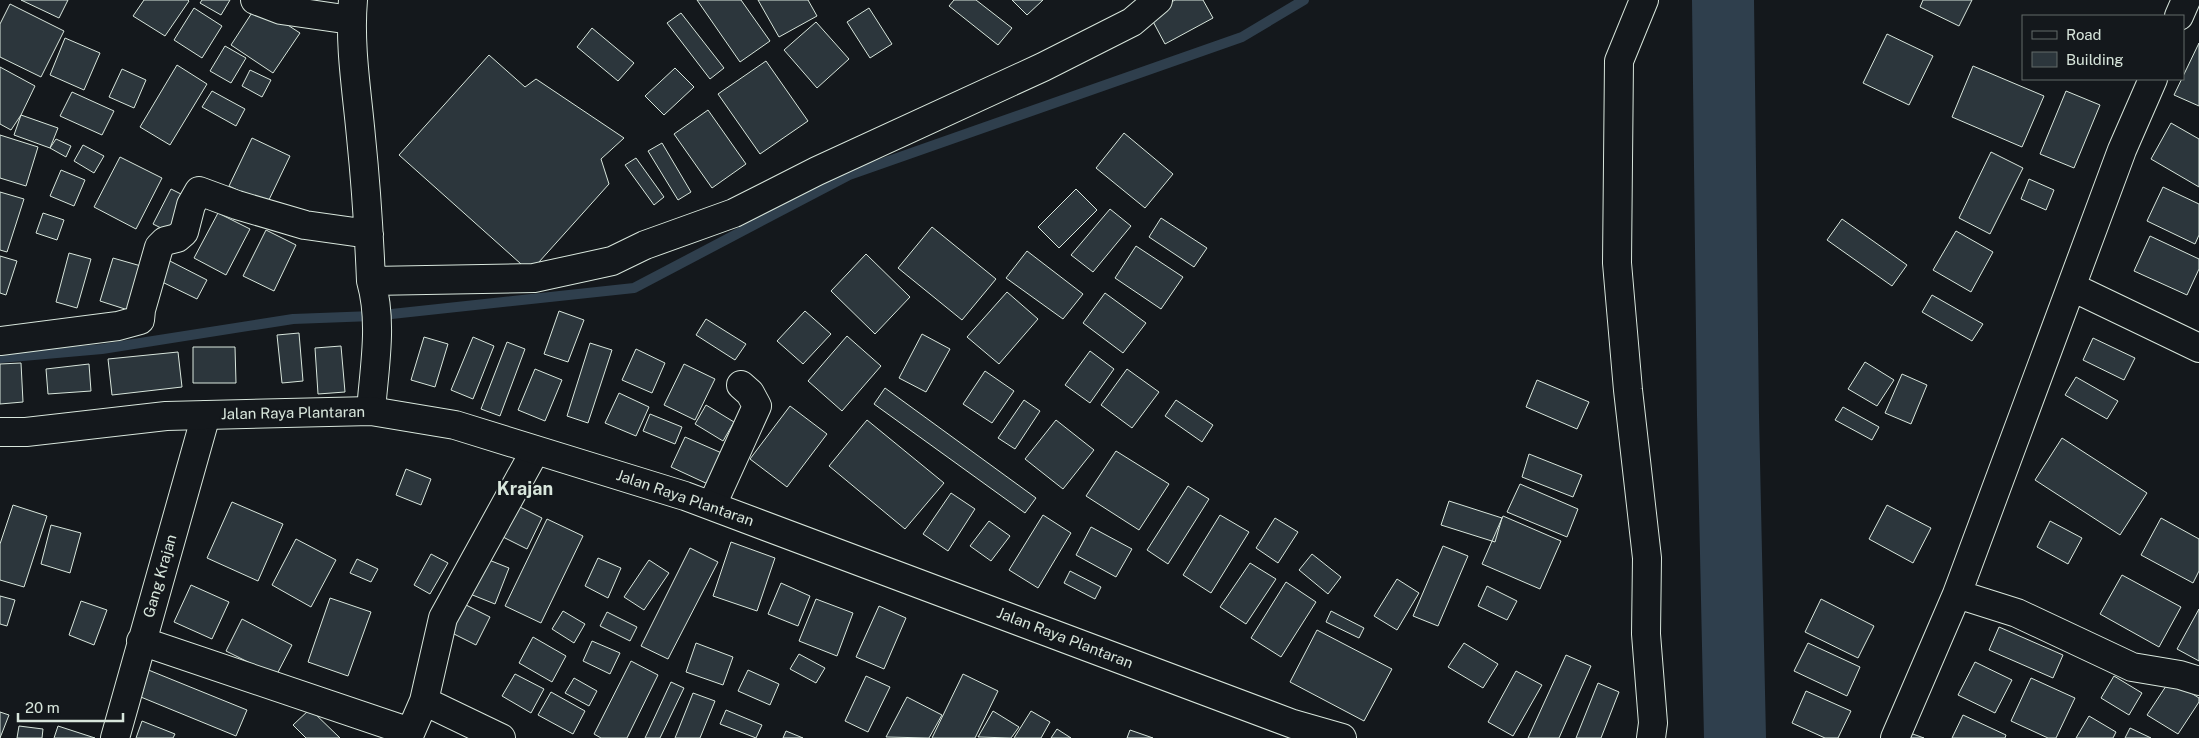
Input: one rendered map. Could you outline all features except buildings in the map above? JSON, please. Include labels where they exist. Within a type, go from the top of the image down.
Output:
[{"type":"street","points":[[255,0],[281,10],[352,10],[377,327],[372,411]]},
{"type":"street","points":[[373,287],[534,278],[612,261],[645,245],[734,213],[817,171],[1043,67],[1132,22],[1158,0]]},
{"type":"street","points":[[1644,0],[1619,61],[1616,263],[1647,558],[1646,634],[1653,723],[1651,738]]},
{"type":"street","points":[[2180,15],[2186,0]]},
{"type":"street","points":[[1895,738],[1956,594],[2122,150],[2153,80]]},
{"type":"street","points":[[0,341],[118,326],[140,320],[141,310],[159,246],[165,241],[177,238],[184,232],[190,205],[199,191],[237,205],[304,225],[369,234]]},
{"type":"street","points":[[2072,287],[2199,348]]},
{"type":"street","points":[[712,505],[757,406],[756,400],[741,385]]},
{"type":"street","name":"Jalan Raya Plantaran","points":[[0,432],[26,432],[166,416],[372,411],[456,425],[712,505],[1289,731],[1342,738]]},
{"type":"street","name":"Gang Krajan","points":[[115,738],[206,415]]},
{"type":"street","points":[[141,641],[409,735],[424,701],[443,618],[535,451]]},
{"type":"street","points":[[1956,594],[2018,613],[2132,667],[2180,675],[2199,681]]},
{"type":"street","points":[[424,701],[501,738]]},
{"type":"waterway","points":[[0,358],[102,349],[293,319],[373,316],[634,288],[849,175],[1242,37],[1304,0]]},
{"type":"waterway","points":[[1723,0],[1728,415],[1735,738]]},
{"type":"district","name":"Krajan","points":[[525,489]]}]
